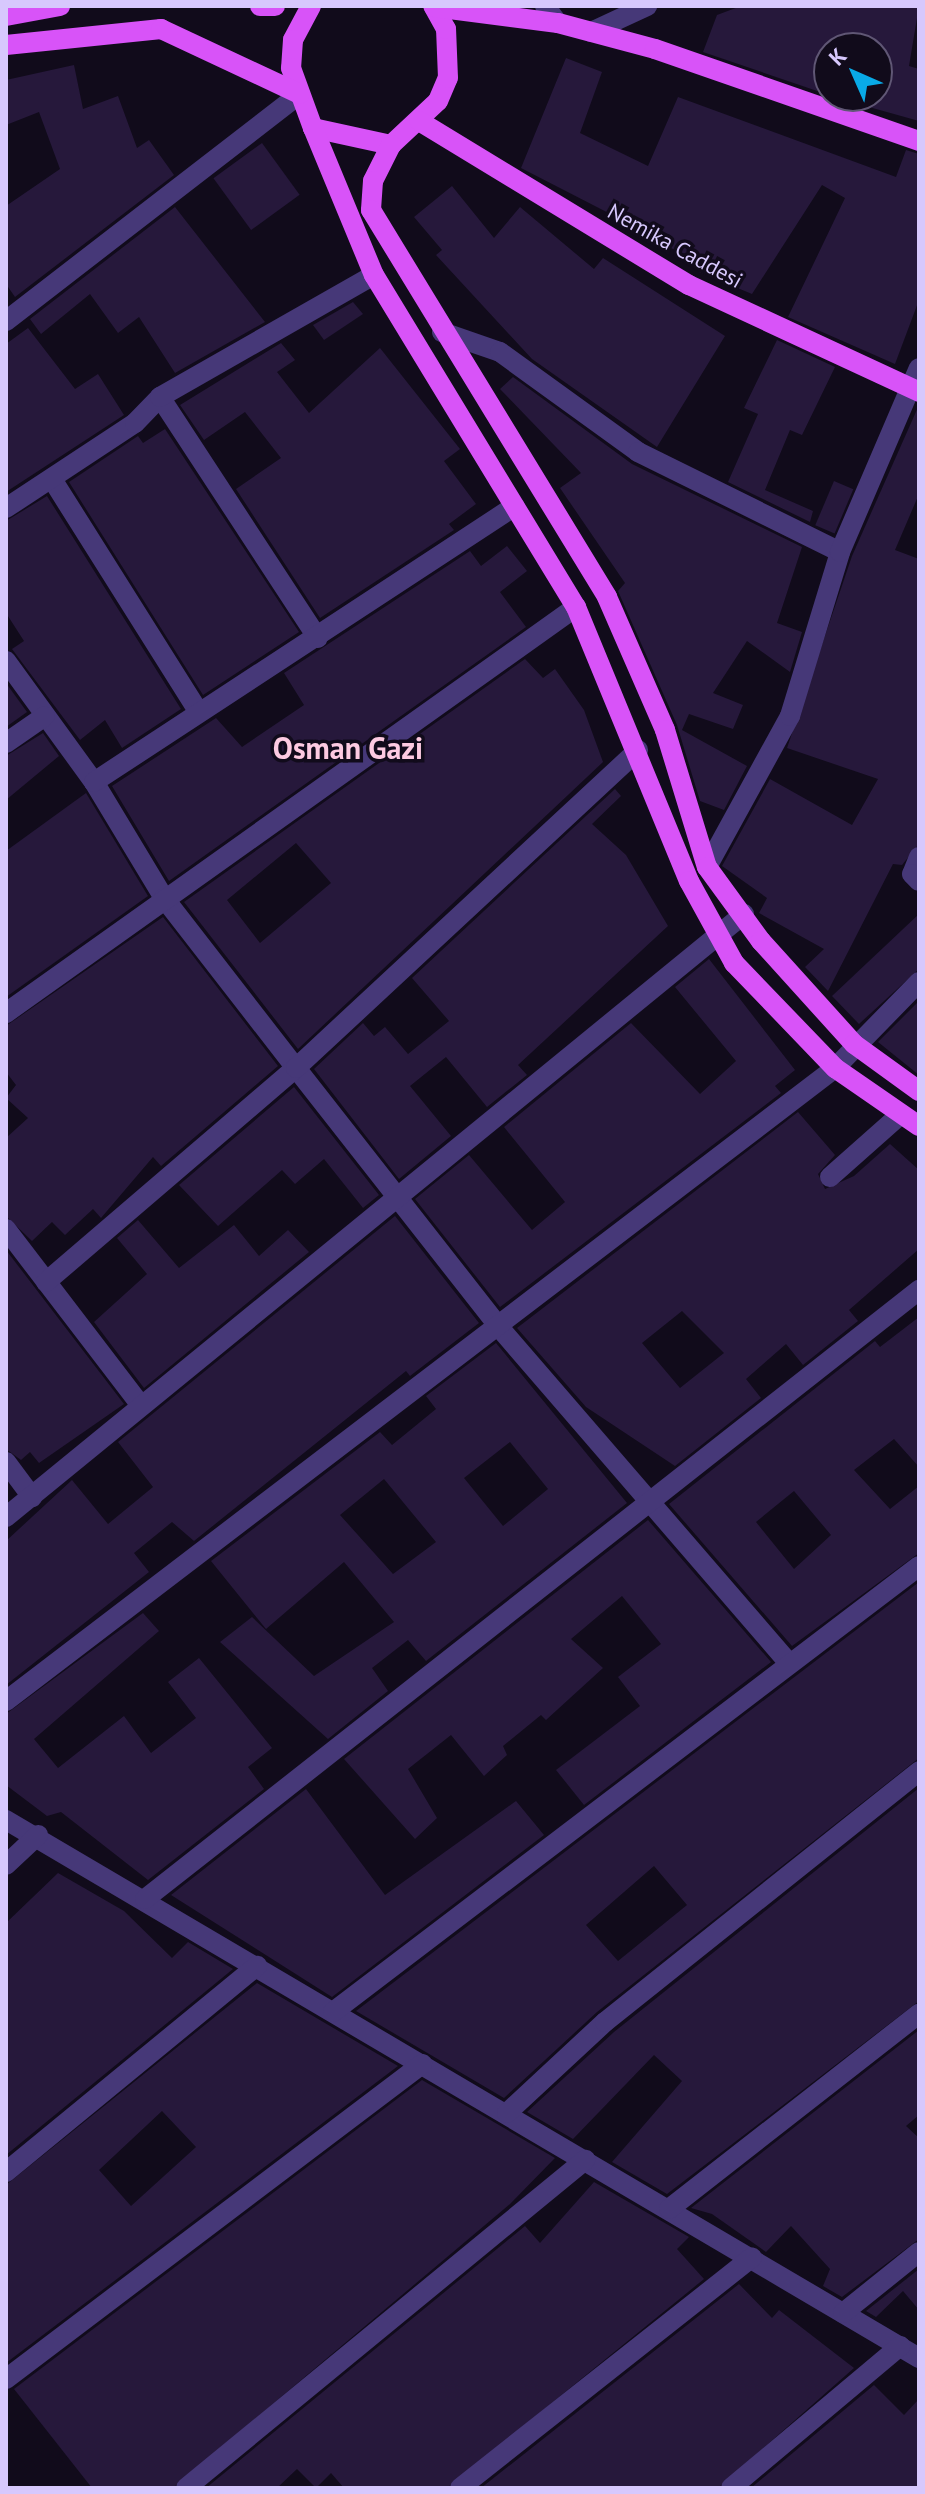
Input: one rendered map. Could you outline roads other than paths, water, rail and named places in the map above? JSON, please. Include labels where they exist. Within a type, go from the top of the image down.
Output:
[{"type":"main road","points":[[6,16],[60,6]]},
{"type":"main road","points":[[260,6],[275,6]]},
{"type":"main road","points":[[311,6],[293,40],[300,94],[374,275],[576,607],[718,936],[734,963],[835,1068],[919,1126]]},
{"type":"main road","points":[[433,7],[558,23],[591,32],[919,141]]},
{"type":"main road","points":[[433,7],[446,29],[448,78],[419,121],[391,145],[373,181],[371,210],[442,332],[607,597],[665,730],[707,867],[854,1044],[919,1091]]},
{"type":"main road","points":[[6,45],[161,29],[300,94]]},
{"type":"main road","name":"Nemika Caddesi","points":[[419,121],[689,285],[915,391]]},
{"type":"main road","points":[[313,128],[391,145]]},
{"type":"street","points":[[545,6],[558,23]]},
{"type":"street","points":[[591,32],[647,6]]},
{"type":"street","points":[[6,321],[300,94]]},
{"type":"street","points":[[6,508],[135,423],[160,397],[374,275]]},
{"type":"street","points":[[442,332],[500,352],[638,452],[840,552]]},
{"type":"street","points":[[707,867],[790,716],[840,552],[915,391],[919,368]]},
{"type":"street","points":[[160,397],[318,638]]},
{"type":"street","points":[[52,479],[198,711]]},
{"type":"street","points":[[94,782],[515,506]]},
{"type":"street","points":[[6,1013],[576,607]]},
{"type":"street","points":[[6,661],[94,782],[164,898],[296,1068],[397,1193],[498,1326],[789,1663]]},
{"type":"street","points":[[6,743],[45,716]]},
{"type":"street","points":[[46,1282],[296,1068],[638,750]]},
{"type":"street","points":[[919,857],[912,874],[919,881]]},
{"type":"street","points":[[6,1517],[397,1193],[744,914]]},
{"type":"street","points":[[6,1701],[835,1068],[854,1044],[919,982]]},
{"type":"street","points":[[830,1177],[901,1114]]},
{"type":"street","points":[[6,1229],[140,1404]]},
{"type":"street","points":[[145,1899],[649,1498],[919,1290]]},
{"type":"street","points":[[6,1462],[32,1497]]},
{"type":"street","points":[[333,2012],[919,1566]]},
{"type":"street","points":[[507,2113],[605,2022],[919,1771]]},
{"type":"street","points":[[6,1820],[38,1835],[919,2358]]},
{"type":"street","points":[[6,1865],[38,1835]]},
{"type":"street","points":[[6,2172],[257,1966]]},
{"type":"street","points":[[669,2209],[919,2014]]},
{"type":"street","points":[[6,2379],[422,2064]]},
{"type":"street","points":[[186,2488],[585,2160]]},
{"type":"street","points":[[843,2313],[919,2252]]},
{"type":"street","points":[[460,2488],[752,2257]]},
{"type":"street","points":[[731,2488],[900,2346]]},
{"type":"district","name":"Osman Gazi","points":[[348,748]]}]
